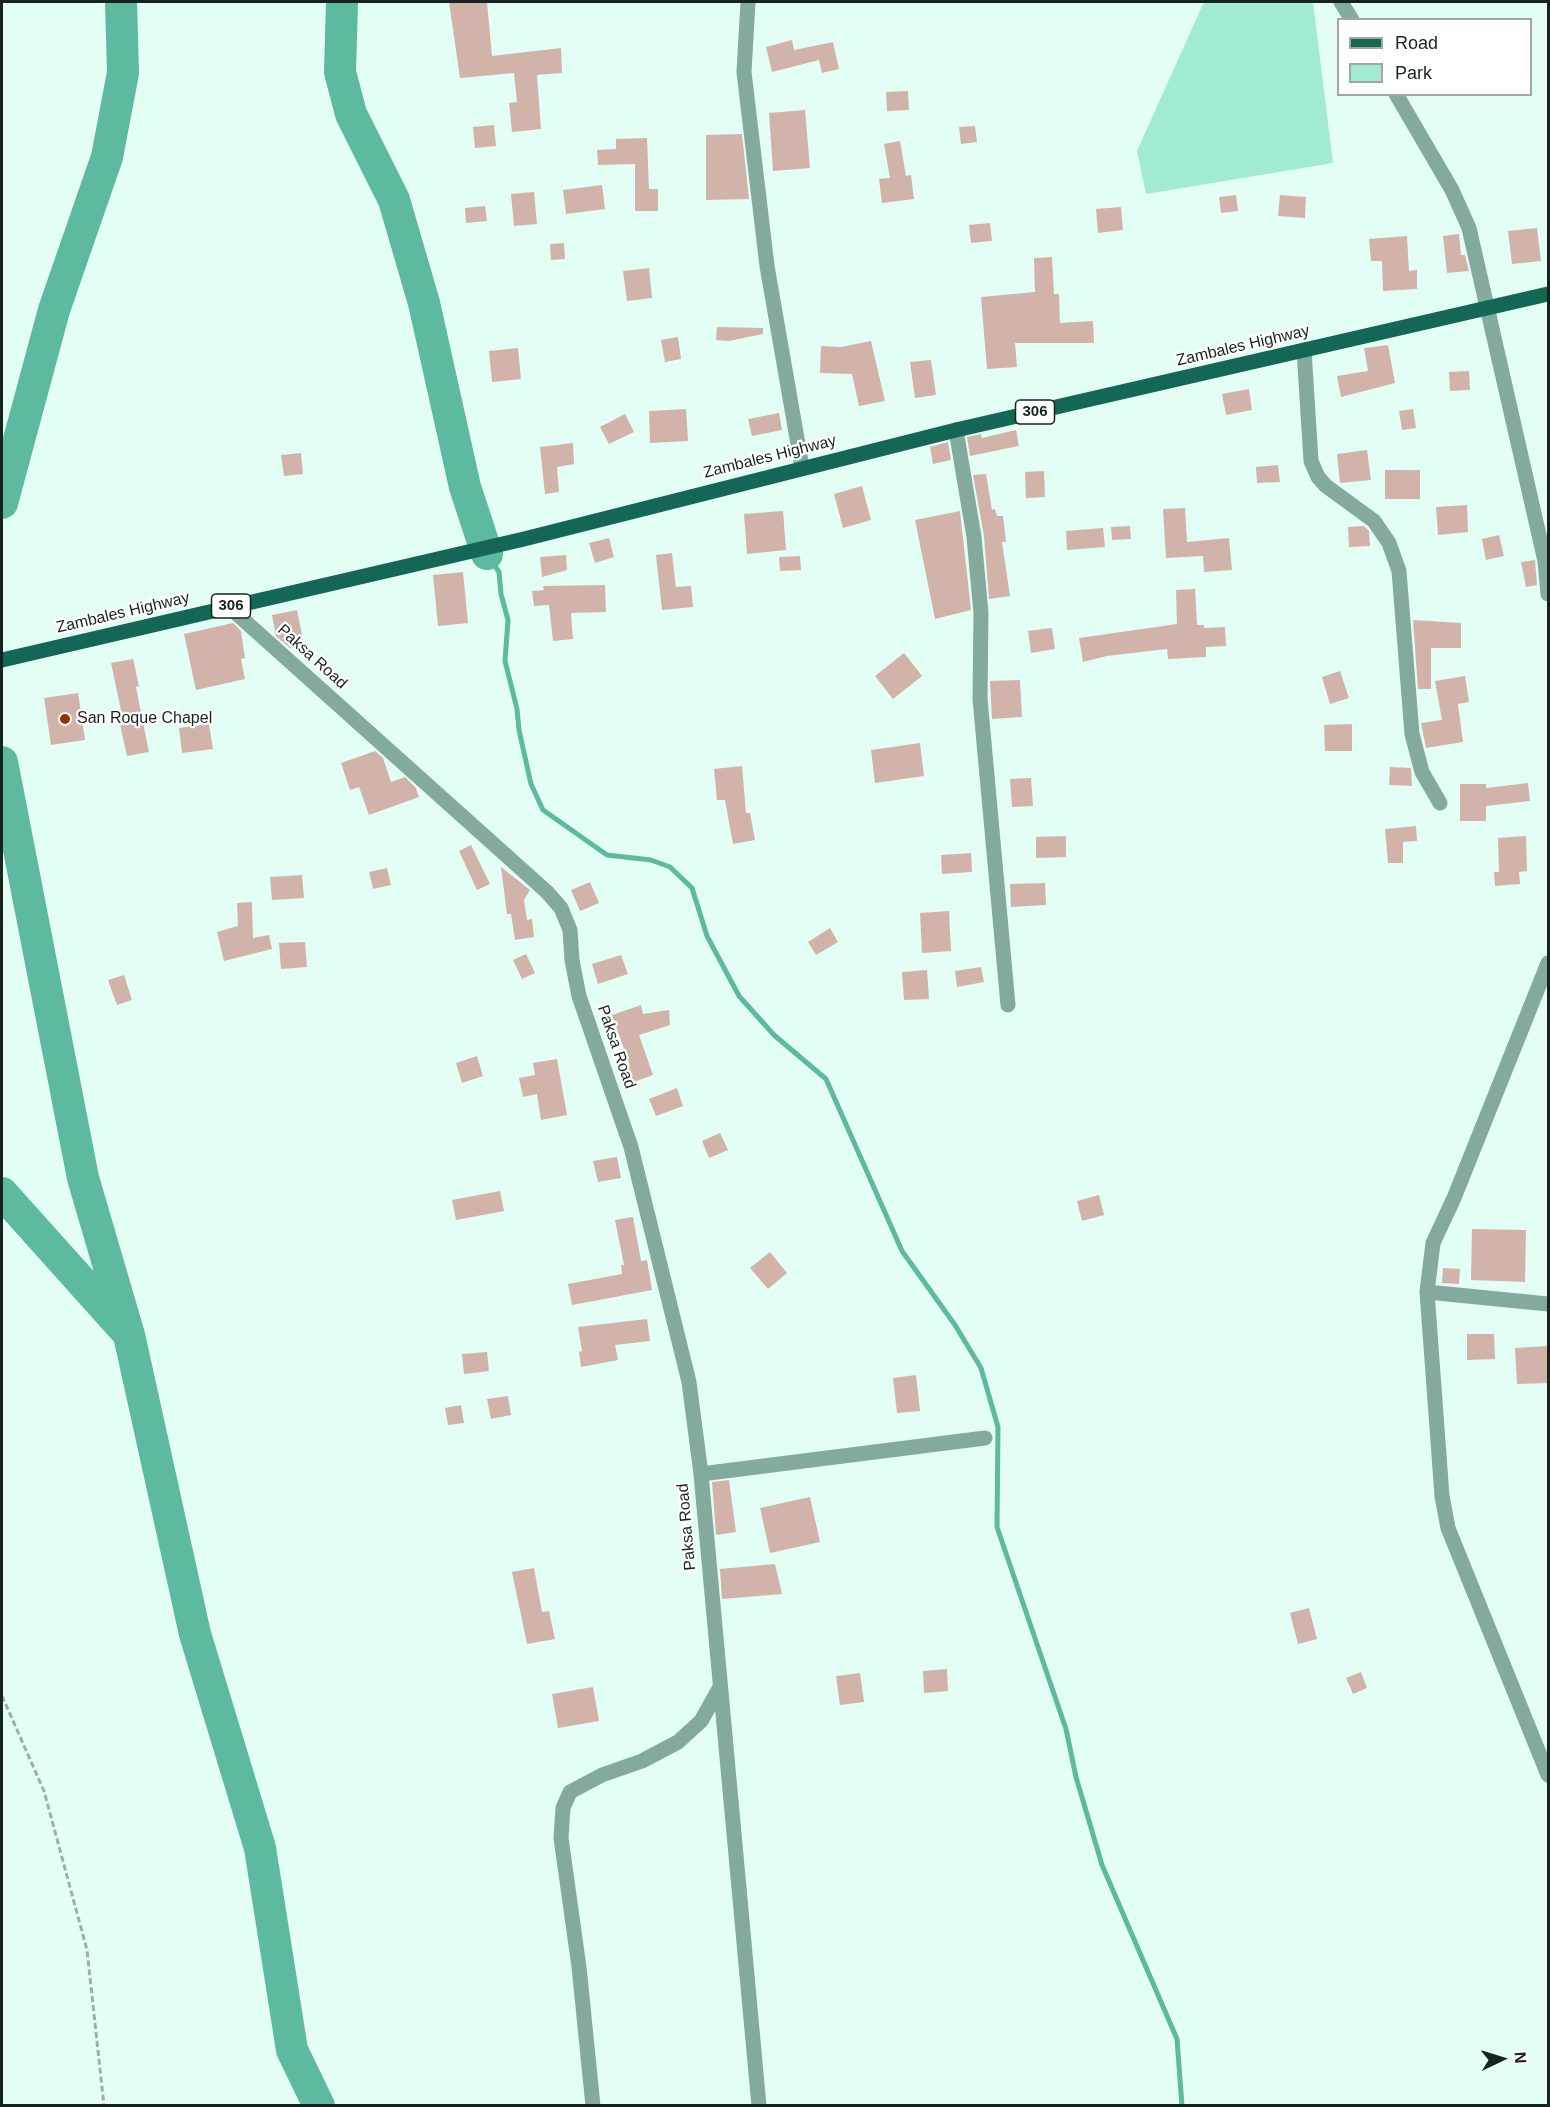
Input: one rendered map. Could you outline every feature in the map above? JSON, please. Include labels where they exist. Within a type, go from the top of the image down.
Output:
[{"type":"main road","name":"Zambales Highway","points":[[2,660],[524,539],[802,467],[956,430],[1548,294]]},
{"type":"street","points":[[748,2],[744,72],[766,266],[802,467]]},
{"type":"street","points":[[1341,2],[1351,18]]},
{"type":"street","points":[[1397,96],[1463,211],[1469,228],[1547,561],[1548,594]]},
{"type":"street","points":[[1304,350],[1311,461],[1318,477],[1326,486],[1374,521],[1389,543],[1399,571],[1412,734],[1422,772],[1440,803]]},
{"type":"street","points":[[956,430],[974,537],[981,613],[980,699],[1008,1005]]},
{"type":"street","name":"Paksa Road","points":[[228,606],[527,873],[561,908],[570,930],[572,960],[579,996],[631,1147],[687,1371],[701,1474],[759,2106]]},
{"type":"street","points":[[1548,963],[1454,1198],[1433,1243],[1426,1292],[1442,1496],[1448,1528],[1548,1775]]},
{"type":"street","points":[[1426,1292],[1548,1304]]},
{"type":"street","points":[[701,1474],[985,1438]]},
{"type":"street","points":[[593,2106],[579,1968],[561,1838],[563,1808],[570,1792],[602,1775],[642,1761],[678,1742],[701,1721],[719,1689]]},
{"type":"path","points":[[2,1696],[44,1791],[87,1950],[104,2106]]},
{"type":"green space","points":[[1208,2],[1313,2],[1333,163],[1146,194],[1137,151],[1203,4]]},
{"type":"building","points":[[449,2],[487,2],[492,56],[561,48],[562,73],[537,75],[541,129],[512,132],[509,103],[517,102],[514,73],[460,78]]},
{"type":"building","points":[[792,40],[794,50],[833,42],[839,69],[822,73],[819,60],[772,72],[766,47]]},
{"type":"building","points":[[908,91],[909,110],[887,111],[886,92]]},
{"type":"building","points":[[805,110],[810,168],[773,171],[769,113]]},
{"type":"building","points":[[494,125],[496,146],[475,148],[473,127]]},
{"type":"building","points":[[975,126],[977,142],[961,144],[959,127]]},
{"type":"building","points":[[742,134],[749,199],[706,200],[706,135]]},
{"type":"building","points":[[647,138],[649,189],[658,189],[658,211],[635,211],[635,164],[598,165],[597,150],[616,149],[616,139]]},
{"type":"building","points":[[900,141],[906,176],[911,175],[914,199],[882,203],[879,179],[890,178],[884,144]]},
{"type":"building","points":[[602,185],[605,209],[566,214],[563,190]]},
{"type":"building","points":[[534,192],[537,224],[514,226],[511,194]]},
{"type":"building","points":[[1236,195],[1238,211],[1221,213],[1219,197]]},
{"type":"building","points":[[1280,195],[1306,197],[1305,218],[1278,216]]},
{"type":"building","points":[[485,206],[487,221],[466,223],[465,208]]},
{"type":"building","points":[[1121,207],[1123,230],[1098,233],[1096,209]]},
{"type":"building","points":[[990,223],[992,241],[971,243],[969,225]]},
{"type":"building","points":[[1537,228],[1541,261],[1512,264],[1508,231]]},
{"type":"building","points":[[1459,234],[1461,255],[1465,255],[1469,271],[1447,273],[1443,236]]},
{"type":"building","points":[[1407,236],[1409,271],[1417,270],[1417,289],[1383,291],[1382,261],[1371,261],[1369,239]]},
{"type":"building","points":[[564,243],[565,259],[551,260],[550,244]]},
{"type":"building","points":[[1052,257],[1054,294],[1059,294],[1060,323],[1093,321],[1094,343],[1015,343],[1017,367],[987,369],[981,297],[1035,292],[1034,258]]},
{"type":"building","points":[[649,268],[652,298],[627,301],[623,271]]},
{"type":"building","points":[[717,327],[763,328],[763,334],[729,341],[716,340]]},
{"type":"building","points":[[678,337],[681,359],[665,362],[661,340]]},
{"type":"building","points":[[871,341],[885,401],[859,406],[852,374],[820,373],[821,346],[841,347]]},
{"type":"building","points":[[1388,345],[1395,383],[1341,397],[1337,376],[1368,371],[1364,348]]},
{"type":"building","points":[[518,348],[521,379],[492,382],[489,351]]},
{"type":"building","points":[[931,360],[936,395],[915,398],[910,362]]},
{"type":"building","points":[[1469,371],[1470,390],[1450,391],[1449,372]]},
{"type":"building","points":[[1249,389],[1252,410],[1226,415],[1222,394]]},
{"type":"building","points":[[686,409],[688,441],[650,443],[649,411]]},
{"type":"building","points":[[1413,409],[1416,428],[1402,430],[1399,411]]},
{"type":"building","points":[[779,413],[782,430],[752,436],[748,419]]},
{"type":"building","points":[[625,414],[634,432],[609,444],[600,427]]},
{"type":"building","points":[[1016,430],[1019,446],[970,456],[967,437],[981,434],[982,438]]},
{"type":"building","points":[[948,442],[951,460],[933,464],[930,447]]},
{"type":"building","points":[[573,443],[574,464],[557,467],[559,492],[545,494],[540,447]]},
{"type":"building","points":[[1367,450],[1371,480],[1340,483],[1337,454]]},
{"type":"building","points":[[301,453],[303,474],[284,476],[281,455]]},
{"type":"building","points":[[1278,465],[1280,482],[1257,483],[1256,467]]},
{"type":"building","points":[[1385,470],[1420,470],[1420,499],[1385,499]]},
{"type":"building","points":[[1044,471],[1045,497],[1026,498],[1025,472]]},
{"type":"building","points":[[986,474],[992,510],[995,509],[997,516],[1003,516],[1006,542],[1002,542],[1010,596],[989,599],[984,536],[973,475]]},
{"type":"building","points":[[862,486],[871,520],[843,528],[834,494]]},
{"type":"building","points":[[1467,505],[1468,532],[1438,535],[1436,507]]},
{"type":"building","points":[[1185,508],[1187,542],[1229,538],[1232,570],[1204,572],[1203,556],[1166,558],[1163,509]]},
{"type":"building","points":[[783,511],[786,550],[747,554],[744,514]]},
{"type":"building","points":[[960,511],[971,610],[935,619],[915,520]]},
{"type":"building","points":[[1130,526],[1131,539],[1112,540],[1111,527]]},
{"type":"building","points":[[1364,526],[1369,531],[1370,546],[1349,547],[1348,527]]},
{"type":"building","points":[[1103,528],[1105,547],[1067,550],[1066,531]]},
{"type":"building","points":[[1499,535],[1504,556],[1486,560],[1482,539]]},
{"type":"building","points":[[609,538],[614,557],[595,563],[589,543]]},
{"type":"building","points":[[672,553],[676,587],[691,586],[693,607],[662,610],[656,555]]},
{"type":"building","points":[[566,555],[567,570],[542,577],[540,557]]},
{"type":"building","points":[[800,556],[801,570],[780,571],[779,557]]},
{"type":"building","points":[[1535,560],[1537,585],[1526,587],[1521,562]]},
{"type":"building","points":[[463,572],[468,623],[438,626],[433,575]]},
{"type":"building","points":[[605,585],[606,612],[571,613],[573,639],[553,641],[549,605],[534,606],[532,591],[544,590],[543,586]]},
{"type":"building","points":[[1195,589],[1197,625],[1204,625],[1204,628],[1225,627],[1226,646],[1206,647],[1206,657],[1168,659],[1167,649],[1107,656],[1083,662],[1079,638],[1177,624],[1176,590]]},
{"type":"building","points":[[297,610],[304,645],[290,648],[276,636],[272,615]]},
{"type":"building","points":[[1413,620],[1461,623],[1461,648],[1431,648],[1431,689],[1418,689]]},
{"type":"building","points":[[233,623],[241,631],[245,658],[241,659],[245,679],[196,690],[184,634]]},
{"type":"building","points":[[1052,628],[1055,649],[1031,653],[1028,631]]},
{"type":"building","points":[[904,653],[922,676],[893,699],[875,676]]},
{"type":"building","points":[[133,659],[149,752],[127,756],[117,711],[121,710],[111,663]]},
{"type":"building","points":[[1340,671],[1349,698],[1330,704],[1322,677]]},
{"type":"building","points":[[1465,676],[1469,702],[1458,704],[1463,742],[1426,748],[1421,723],[1442,720],[1435,681]]},
{"type":"building","points":[[1020,680],[1022,717],[992,719],[990,681]]},
{"type":"building","name":"San Roque Chapel","points":[[78,693],[85,740],[51,745],[44,698]]},
{"type":"building","points":[[209,724],[213,749],[182,753],[179,728]]},
{"type":"building","points":[[1352,724],[1352,751],[1325,751],[1324,725]]},
{"type":"building","points":[[920,743],[924,776],[875,783],[871,750]]},
{"type":"building","points":[[375,751],[383,758],[391,782],[405,777],[416,788],[419,797],[369,815],[359,787],[350,790],[341,763]]},
{"type":"building","points":[[742,766],[746,813],[750,813],[755,840],[733,844],[725,800],[717,800],[714,769]]},
{"type":"building","points":[[1390,767],[1411,768],[1412,786],[1389,785]]},
{"type":"building","points":[[1031,778],[1033,806],[1012,807],[1010,779]]},
{"type":"building","points":[[1528,783],[1530,801],[1486,806],[1486,821],[1460,821],[1460,784],[1486,784],[1486,788]]},
{"type":"building","points":[[1416,826],[1417,841],[1403,842],[1403,863],[1388,863],[1385,829]]},
{"type":"building","points":[[1066,836],[1066,857],[1036,858],[1036,837]]},
{"type":"building","points":[[1526,836],[1527,871],[1519,872],[1520,884],[1495,886],[1494,872],[1499,872],[1498,838]]},
{"type":"building","points":[[471,845],[490,884],[477,890],[459,851]]},
{"type":"building","points":[[971,853],[972,872],[942,874],[941,855]]},
{"type":"building","points":[[501,867],[530,890],[524,900],[527,920],[532,919],[534,937],[515,940],[511,914],[507,914]]},
{"type":"building","points":[[387,868],[391,885],[373,889],[369,872]]},
{"type":"building","points":[[302,875],[304,898],[272,900],[270,877]]},
{"type":"building","points":[[590,882],[599,903],[580,911],[571,890]]},
{"type":"building","points":[[1045,883],[1046,905],[1011,907],[1010,884]]},
{"type":"building","points":[[252,902],[253,938],[269,935],[272,949],[224,961],[217,932],[238,926],[237,903]]},
{"type":"building","points":[[949,911],[951,951],[922,953],[920,913]]},
{"type":"building","points":[[830,928],[838,942],[816,955],[808,942]]},
{"type":"building","points":[[305,942],[307,967],[281,969],[279,943]]},
{"type":"building","points":[[526,954],[535,973],[522,979],[513,960]]},
{"type":"building","points":[[621,955],[628,974],[598,984],[592,964]]},
{"type":"building","points":[[981,967],[984,982],[957,987],[955,971]]},
{"type":"building","points":[[927,970],[929,999],[904,1000],[902,972]]},
{"type":"building","points":[[124,975],[132,1000],[117,1005],[108,980]]},
{"type":"building","points":[[641,1005],[643,1014],[669,1010],[670,1025],[639,1035],[653,1075],[631,1083],[626,1067],[630,1066],[612,1015]]},
{"type":"building","points":[[477,1056],[483,1076],[462,1083],[456,1063]]},
{"type":"building","points":[[557,1059],[567,1115],[541,1120],[537,1094],[523,1097],[519,1078],[535,1075],[533,1063]]},
{"type":"building","points":[[677,1088],[683,1106],[656,1116],[649,1099]]},
{"type":"building","points":[[720,1133],[728,1150],[709,1158],[702,1141]]},
{"type":"building","points":[[617,1157],[621,1178],[598,1182],[593,1161]]},
{"type":"building","points":[[500,1191],[504,1211],[456,1220],[452,1200]]},
{"type":"building","points":[[1099,1195],[1104,1215],[1082,1221],[1077,1201]]},
{"type":"building","points":[[633,1217],[641,1261],[647,1260],[652,1290],[572,1305],[568,1284],[622,1274],[621,1265],[624,1265],[615,1220]]},
{"type":"building","points":[[1472,1229],[1526,1230],[1525,1282],[1471,1280]]},
{"type":"building","points":[[770,1252],[787,1273],[768,1289],[750,1268]]},
{"type":"building","points":[[1443,1268],[1460,1269],[1459,1284],[1442,1283]]},
{"type":"building","points":[[647,1319],[650,1341],[615,1345],[618,1360],[581,1367],[579,1352],[582,1351],[578,1327]]},
{"type":"building","points":[[1467,1334],[1494,1334],[1495,1359],[1467,1360]]},
{"type":"building","points":[[1548,1346],[1548,1383],[1517,1384],[1515,1348]]},
{"type":"building","points":[[487,1352],[489,1371],[464,1374],[462,1354]]},
{"type":"building","points":[[916,1375],[920,1411],[897,1413],[893,1378]]},
{"type":"building","points":[[508,1396],[511,1415],[491,1419],[487,1399]]},
{"type":"building","points":[[461,1405],[464,1423],[448,1425],[445,1408]]},
{"type":"building","points":[[729,1480],[736,1532],[716,1535],[712,1482]]},
{"type":"building","points":[[810,1497],[820,1542],[770,1553],[760,1508]]},
{"type":"building","points":[[775,1564],[782,1594],[722,1599],[720,1569]]},
{"type":"building","points":[[534,1568],[542,1612],[549,1611],[555,1639],[527,1644],[512,1572]]},
{"type":"building","points":[[1309,1608],[1317,1639],[1298,1644],[1290,1613]]},
{"type":"building","points":[[947,1669],[948,1691],[924,1693],[923,1671]]},
{"type":"building","points":[[1361,1672],[1367,1688],[1353,1694],[1346,1678]]},
{"type":"building","points":[[860,1673],[864,1702],[840,1705],[836,1676]]},
{"type":"building","points":[[593,1687],[599,1721],[558,1728],[552,1694]]},
{"type":"waterway","points":[[2,503],[54,310],[107,157],[123,73],[121,2]]},
{"type":"waterway","points":[[342,2],[340,72],[351,114],[394,200],[424,303],[465,487],[487,554]]},
{"type":"waterway","points":[[487,554],[499,572],[501,594],[508,620],[505,661],[517,709],[519,730],[531,784],[543,810],[607,855],[651,860],[670,867],[692,888],[707,936],[739,996],[774,1035],[826,1079],[902,1251],[955,1325],[981,1368],[998,1427],[997,1527],[1066,1729],[1076,1777],[1102,1865],[1177,2039],[1182,2106]]},
{"type":"waterway","points":[[2,762],[83,1178],[129,1335],[195,1634],[260,1848],[292,2050],[319,2106]]},
{"type":"waterway","points":[[2,1193],[124,1329]]},
{"type":"place","name":"San Roque Chapel","points":[[65,719]]}]
